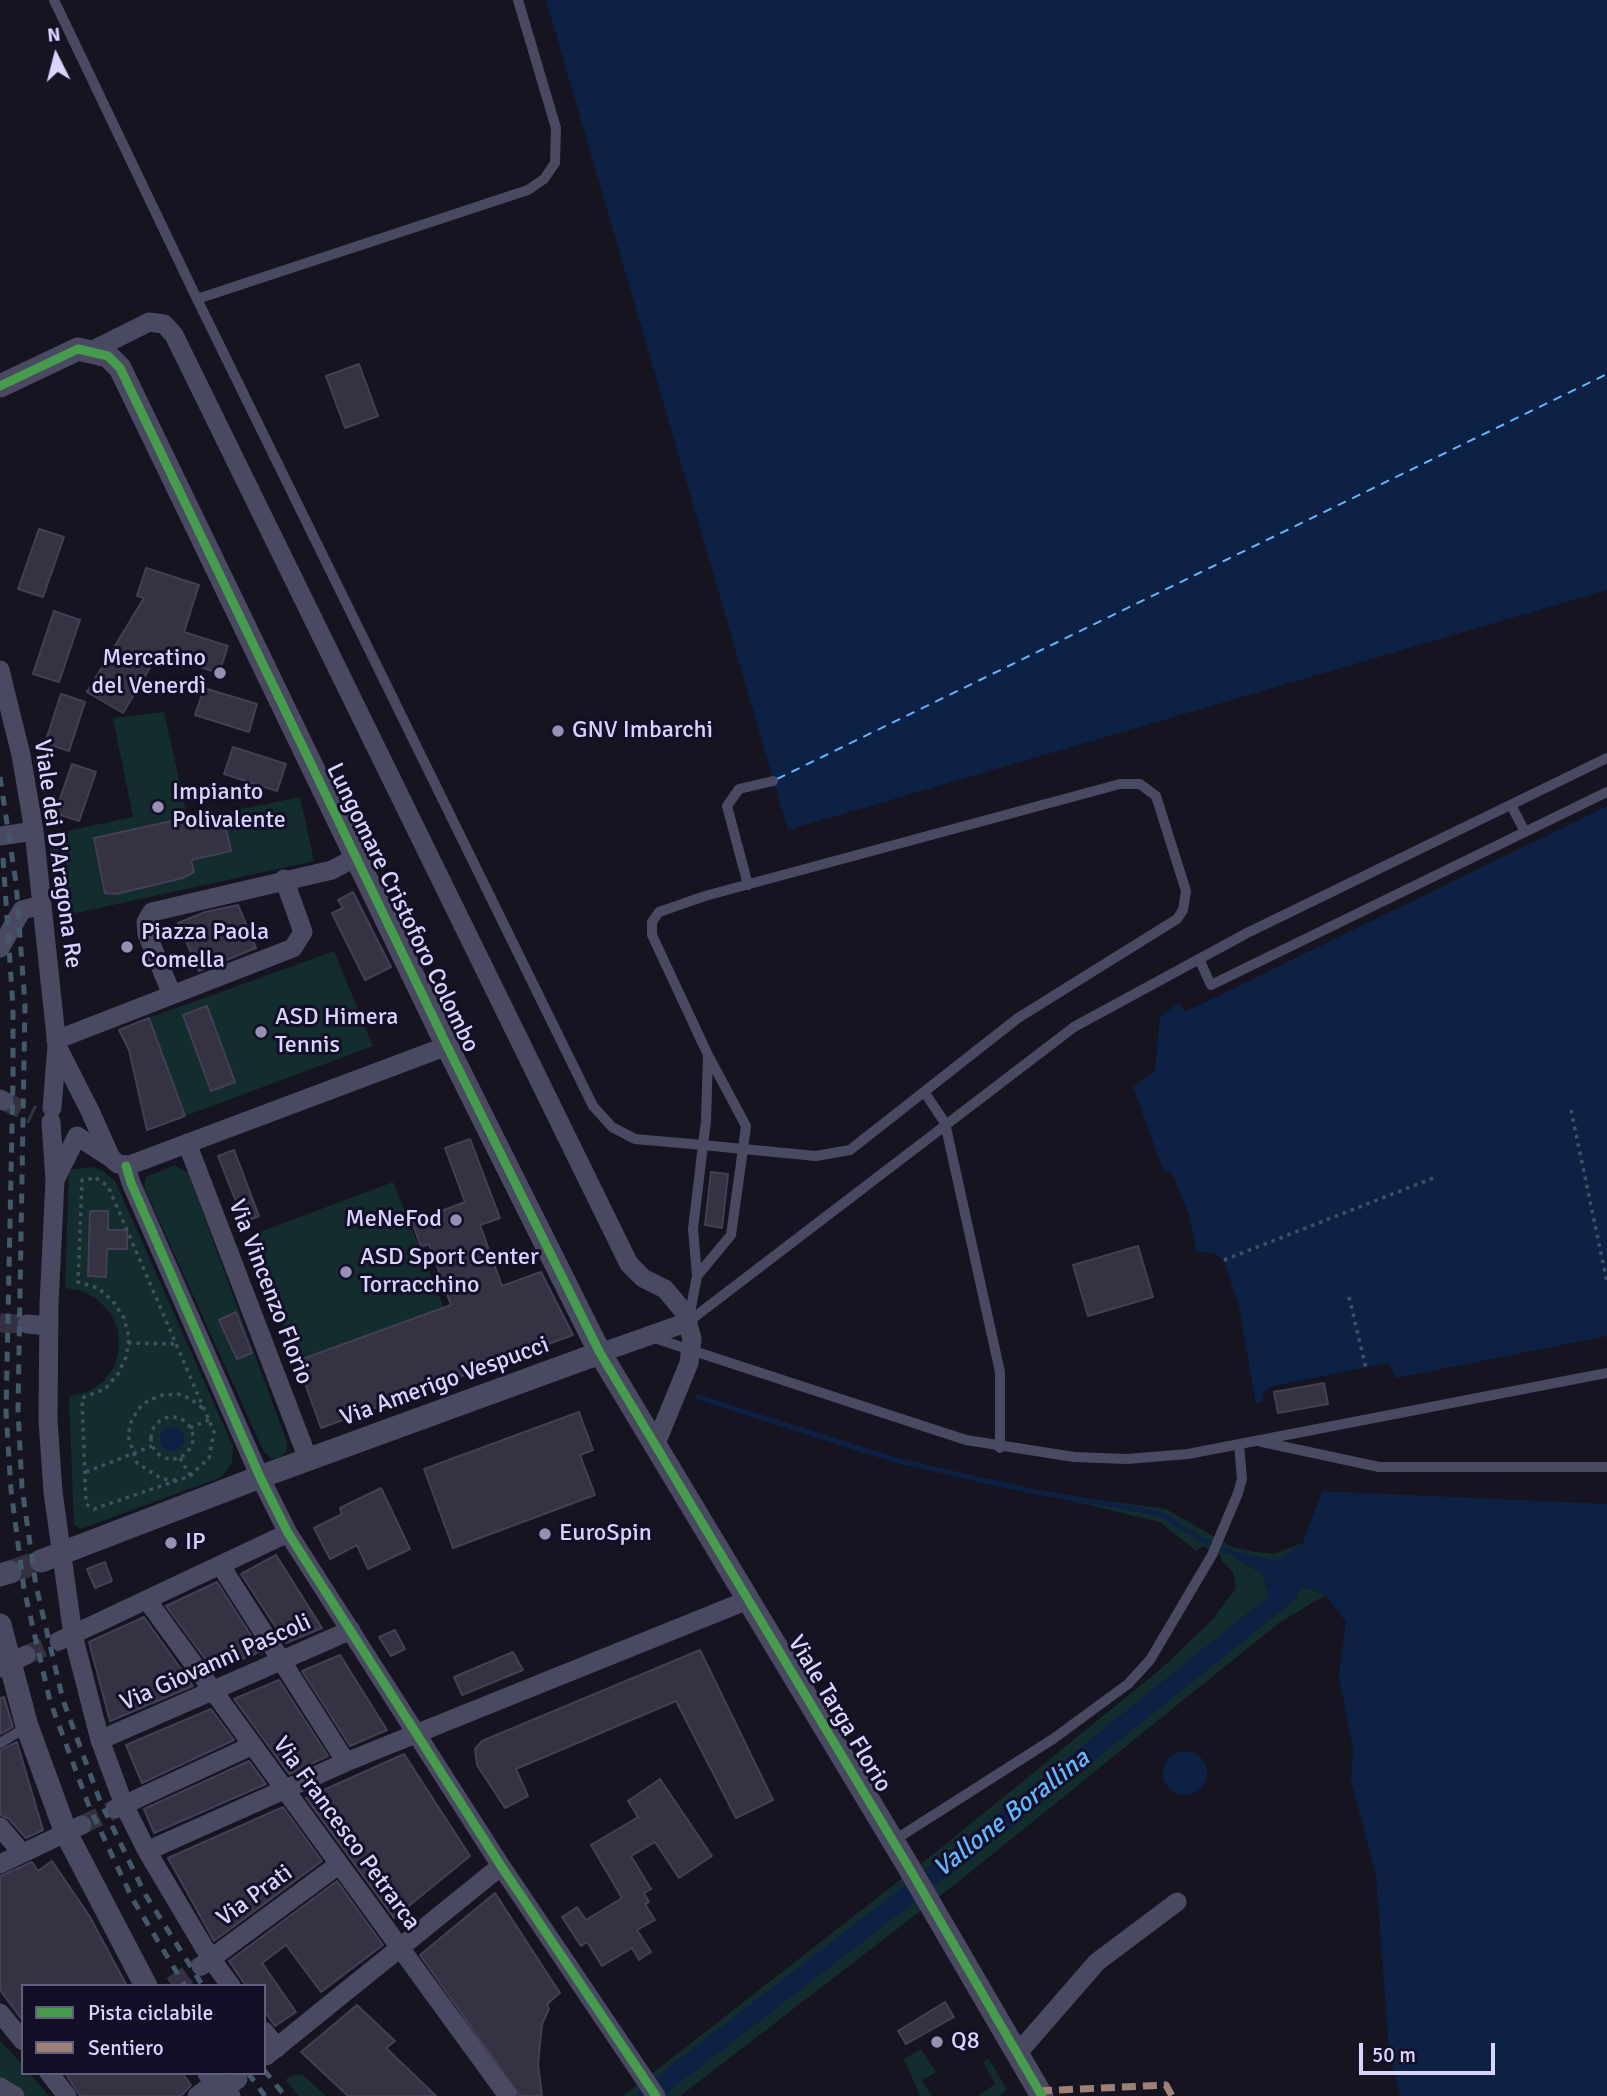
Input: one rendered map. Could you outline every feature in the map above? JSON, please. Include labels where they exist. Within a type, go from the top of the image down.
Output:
[{"type":"street","points":[[0,386],[63,354],[78,349],[93,350],[149,322],[164,324],[174,335],[629,1264],[643,1278],[673,1297],[688,1322],[691,1351],[655,1446]]},
{"type":"street","name":"Lungomare Cristoforo Colombo","points":[[93,350],[108,356],[120,368],[447,1046],[600,1353]]},
{"type":"street","name":"Viale dei D'Aragona Re","points":[[0,670],[21,755],[34,831],[57,1043]]},
{"type":"street","points":[[0,836],[34,831]]},
{"type":"street","points":[[172,995],[147,934],[146,922],[152,912],[332,870],[356,857]]},
{"type":"street","points":[[57,1043],[299,944],[302,925],[284,880]]},
{"type":"street","points":[[0,948],[22,910],[43,905]]},
{"type":"street","points":[[57,1043],[90,1110],[131,1183],[260,1477],[288,1534],[501,1866],[656,2096]]},
{"type":"street","points":[[57,1043],[47,1115],[55,1180],[48,1325],[48,1420],[53,1492],[52,1557],[66,1638],[120,1807],[147,1851],[206,1962],[229,1984]]},
{"type":"street","points":[[47,1115],[64,1136],[77,1136],[119,1162],[187,1143],[447,1046]]},
{"type":"street","points":[[47,1115],[68,1097],[81,1099],[90,1110],[87,1129],[77,1136],[55,1180]]},
{"type":"street","name":"Via Vincenzo Florio","points":[[187,1143],[308,1460]]},
{"type":"street","points":[[600,1353],[688,1322]]},
{"type":"street","points":[[27,1324],[48,1325]]},
{"type":"street","name":"Viale Targa Florio","points":[[600,1353],[908,1866],[1017,2054],[1037,2094]]},
{"type":"street","name":"Via Amerigo Vespucci","points":[[52,1557],[260,1477],[600,1353]]},
{"type":"street","points":[[66,1638],[288,1534]]},
{"type":"street","points":[[221,1566],[346,1762]]},
{"type":"street","name":"Via Francesco Petrarca","points":[[147,1600],[211,1692],[508,2096]]},
{"type":"street","points":[[147,1851],[417,1732],[748,1600]]},
{"type":"street","points":[[0,1625],[27,1726],[145,1984]]},
{"type":"street","name":"Via Giovanni Pascoli","points":[[100,1740],[351,1630]]},
{"type":"street","points":[[120,1807],[251,1745]]},
{"type":"street","points":[[0,1828],[22,1853]]},
{"type":"street","points":[[0,1864],[74,1829]]},
{"type":"street","name":"Via Prati","points":[[206,1962],[338,1865]]},
{"type":"street","points":[[271,2052],[501,1866]]},
{"type":"street","points":[[1017,2054],[1097,1962],[1177,1902]]},
{"type":"street","points":[[0,2013],[21,2039]]},
{"type":"street","points":[[51,2075],[67,2096]]},
{"type":"street","points":[[197,2096],[223,2084]]},
{"type":"street","points":[[0,2087],[15,2096]]},
{"type":"lane","points":[[54,0],[197,299],[593,1106],[612,1128],[635,1139],[703,1145],[743,1149],[816,1156],[850,1150],[1018,1018],[1177,919],[1186,901],[1185,891],[1156,796],[1140,784],[1120,784],[665,909],[652,922],[652,934],[708,1055],[746,1126],[743,1149],[731,1235],[697,1276]]},
{"type":"lane","points":[[197,299],[528,190],[544,179],[555,163],[556,128],[518,0]]},
{"type":"lane","points":[[688,1322],[1074,1027],[1199,959],[1607,758]]},
{"type":"lane","points":[[748,885],[727,806],[739,789],[773,780]]},
{"type":"lane","points":[[1199,959],[1211,985],[1607,792]]},
{"type":"lane","points":[[1511,805],[1525,832]]},
{"type":"lane","points":[[688,1322],[697,1276],[693,1229],[703,1145],[708,1055]]},
{"type":"lane","points":[[925,1093],[946,1124],[1000,1372],[1000,1448]]},
{"type":"lane","points":[[648,1336],[966,1440],[1000,1448],[1074,1457],[1127,1459],[1188,1454],[1607,1373]]},
{"type":"lane","points":[[1255,1441],[1379,1466],[1607,1467]]},
{"type":"lane","points":[[893,1841],[1053,1739],[1128,1684],[1150,1660],[1221,1535],[1242,1479],[1239,1444]]},
{"type":"lane","points":[[0,1743],[27,1726]]},
{"type":"path","points":[[1571,1110],[1607,1282]]},
{"type":"path","points":[[1224,1260],[1436,1177]]},
{"type":"path","points":[[96,1178],[108,1186],[178,1344],[211,1419],[214,1446],[209,1458],[190,1476],[94,1509],[86,1504],[82,1398],[105,1389],[118,1374],[126,1357],[128,1343],[124,1318],[114,1301],[98,1288],[78,1282],[82,1180],[96,1178]]},
{"type":"path","points":[[1349,1297],[1366,1368]]},
{"type":"path","points":[[128,1343],[178,1344]]},
{"type":"path","points":[[190,1476],[162,1479],[148,1473],[132,1455],[128,1436],[131,1422],[138,1409],[149,1400],[163,1395],[184,1396],[203,1408],[211,1419]]},
{"type":"path","points":[[164,1418],[178,1418],[190,1428],[191,1448],[180,1458],[161,1457],[152,1446],[154,1427],[164,1418]]},
{"type":"path","points":[[190,1428],[211,1419]]},
{"type":"path","points":[[85,1473],[152,1446]]},
{"type":"path","points":[[180,1458],[190,1476]]},
{"type":"green space","name":"Impianto Polivalente","points":[[164,712],[188,820],[300,797],[314,861],[58,917],[48,835],[133,817],[113,718]]},
{"type":"green space","name":"ASD Himera Tennis","points":[[334,951],[373,1046],[185,1116],[149,1018]]},
{"type":"green space","points":[[175,1165],[188,1173],[287,1442],[287,1450],[280,1458],[272,1459],[264,1452],[144,1187],[146,1177]]},
{"type":"green space","points":[[92,1167],[103,1171],[115,1181],[233,1446],[232,1463],[222,1477],[81,1529],[74,1525],[69,1396],[87,1392],[103,1382],[114,1367],[119,1349],[118,1331],[111,1314],[98,1300],[83,1291],[65,1288],[69,1170]]},
{"type":"green space","name":"ASD Sport Center Torracchino","points":[[393,1182],[444,1308],[297,1361],[249,1236]]},
{"type":"green space","points":[[1026,1490],[1166,1509],[1232,1547],[1256,1552],[1273,1554],[1303,1543],[1276,1561],[1227,1551],[1262,1574],[1270,1596],[1305,1587],[1326,1595],[1280,1622],[958,1882],[680,2096],[623,2096],[936,1852],[1163,1667],[1213,1619],[1236,1588],[1233,1572],[1222,1561],[1221,1556],[1203,1546],[1196,1551],[1160,1522]]},
{"type":"green space","points":[[0,2041],[21,2063],[21,2075],[32,2075],[49,2096],[24,2096],[0,2080]]},
{"type":"green space","points":[[921,2049],[936,2072],[922,2080],[932,2096],[920,2096],[904,2059]]},
{"type":"green space","points":[[989,2059],[1007,2090],[999,2096],[978,2096],[995,2084],[983,2062]]},
{"type":"green space","points":[[297,2074],[303,2075],[326,2096],[299,2096],[285,2080]]},
{"type":"water","points":[[546,0],[1607,0],[1607,590],[788,830]]},
{"type":"water","points":[[1607,806],[1607,1336],[1396,1378],[1388,1363],[1273,1386],[1264,1392],[1262,1402],[1256,1403],[1239,1307],[1224,1261],[1214,1253],[1197,1252],[1189,1215],[1171,1171],[1164,1172],[1133,1087],[1155,1071],[1160,1017],[1179,1003],[1185,1012]]},
{"type":"water","points":[[172,1427],[181,1430],[184,1439],[181,1448],[172,1451],[163,1448],[160,1439],[163,1430]]},
{"type":"water","points":[[1322,1491],[1607,1504],[1607,2096],[1400,2096],[1389,2049],[1376,1874],[1351,1781],[1353,1748],[1339,1677],[1346,1622],[1326,1595],[1306,1587],[1269,1609],[1267,1585],[1262,1574],[1225,1549],[1276,1561],[1303,1543]]},
{"type":"water","points":[[1185,1751],[1201,1757],[1207,1773],[1201,1789],[1185,1795],[1169,1789],[1163,1773],[1169,1757]]},
{"type":"building","points":[[359,364],[378,416],[345,428],[326,376]]},
{"type":"building","points":[[39,529],[64,537],[43,597],[18,589]]},
{"type":"building","points":[[146,568],[199,585],[184,632],[228,646],[219,673],[158,654],[123,713],[87,692],[144,598],[137,596]]},
{"type":"building","points":[[54,611],[80,620],[59,682],[33,674]]},
{"type":"building","points":[[204,688],[257,704],[249,732],[195,715]]},
{"type":"building","points":[[61,694],[85,702],[69,751],[45,743]]},
{"type":"building","points":[[233,747],[286,764],[277,791],[224,774]]},
{"type":"building","points":[[72,764],[96,772],[79,821],[55,813]]},
{"type":"building","points":[[223,816],[231,851],[191,860],[194,872],[183,878],[116,894],[105,893],[94,838],[181,819],[183,824]]},
{"type":"building","points":[[353,892],[391,967],[365,980],[332,913],[343,908],[338,900]]},
{"type":"building","points":[[238,905],[256,948],[199,971],[178,923],[205,912]]},
{"type":"building","points":[[207,1006],[235,1082],[211,1091],[183,1015]]},
{"type":"building","points":[[149,1018],[185,1116],[147,1130],[129,1050],[119,1030]]},
{"type":"building","points":[[470,1139],[500,1218],[480,1225],[502,1286],[541,1272],[573,1335],[321,1428],[297,1361],[451,1305],[429,1244],[421,1247],[412,1222],[465,1202],[445,1148]]},
{"type":"building","points":[[234,1150],[259,1216],[244,1222],[218,1156]]},
{"type":"building","points":[[711,1172],[728,1174],[722,1228],[705,1225]]},
{"type":"building","points":[[90,1211],[108,1211],[108,1230],[127,1230],[127,1249],[107,1249],[106,1277],[88,1276]]},
{"type":"building","points":[[1138,1246],[1153,1297],[1088,1316],[1073,1265]]},
{"type":"building","points":[[236,1312],[252,1353],[237,1359],[219,1320]]},
{"type":"building","points":[[1324,1383],[1328,1404],[1278,1413],[1274,1392]]},
{"type":"building","points":[[579,1412],[593,1450],[580,1455],[595,1495],[453,1548],[424,1469]]},
{"type":"building","points":[[381,1488],[410,1549],[368,1569],[357,1545],[330,1559],[314,1528],[342,1514],[340,1508]]},
{"type":"building","points":[[276,1555],[322,1628],[286,1643],[241,1574]]},
{"type":"building","points":[[105,1562],[112,1581],[95,1588],[87,1569]]},
{"type":"building","points":[[217,1582],[261,1651],[214,1671],[166,1606]]},
{"type":"building","points":[[144,1617],[193,1686],[110,1721],[89,1642]]},
{"type":"building","points":[[395,1630],[405,1649],[391,1656],[379,1637]]},
{"type":"building","points":[[700,1650],[773,1800],[736,1818],[676,1701],[516,1769],[528,1796],[505,1808],[477,1765],[475,1749],[482,1741]]},
{"type":"building","points":[[513,1652],[523,1670],[462,1695],[454,1677]]},
{"type":"building","points":[[340,1655],[387,1730],[350,1746],[302,1671]]},
{"type":"building","points":[[279,1680],[328,1756],[289,1774],[234,1699]]},
{"type":"building","points":[[4,1697],[13,1727],[0,1734],[0,1698]]},
{"type":"building","points":[[211,1709],[234,1740],[142,1783],[126,1745]]},
{"type":"building","points":[[17,1742],[43,1830],[26,1838],[9,1819],[0,1815],[0,1750]]},
{"type":"building","points":[[404,1754],[470,1856],[394,1918],[306,1798]]},
{"type":"building","points":[[249,1761],[266,1784],[154,1833],[144,1809]]},
{"type":"building","points":[[660,1779],[712,1856],[679,1878],[655,1842],[631,1856],[651,1889],[644,1893],[649,1902],[645,1904],[655,1920],[637,1930],[651,1952],[639,1960],[632,1948],[602,1966],[587,1942],[581,1946],[562,1917],[577,1907],[586,1920],[622,1898],[591,1845],[638,1817],[628,1801]]},
{"type":"building","points":[[283,1807],[322,1861],[214,1941],[168,1858]]},
{"type":"building","points":[[52,1861],[90,1917],[126,1984],[21,1984],[21,2018],[0,1990],[0,1876],[32,1862],[38,1871]]},
{"type":"building","points":[[337,1881],[383,1945],[321,1992],[286,1945],[262,1963],[296,2012],[275,2026],[266,2014],[266,1984],[245,1984],[229,1961]]},
{"type":"building","points":[[495,1893],[560,1993],[547,2004],[549,2009],[542,2024],[538,2064],[542,2096],[520,2096],[420,1955]]},
{"type":"building","points":[[945,2002],[954,2017],[906,2044],[898,2031]]},
{"type":"building","points":[[357,2005],[395,2041],[386,2048],[436,2096],[348,2096],[301,2052]]},
{"type":"building","points":[[66,2075],[184,2075],[191,2085],[181,2096],[80,2096]]},
{"type":"waterway","points":[[698,1397],[895,1460],[1026,1490],[1159,1513],[1204,1541],[1230,1552]]},
{"type":"waterway","name":"Vallone Borallina","points":[[647,2096],[1000,1824],[1288,1593]]},
{"type":"ferry route","points":[[777,779],[1607,374]]},
{"type":"tunnel","points":[[4,1101],[33,1115]]},
{"type":"tunnel","points":[[0,1323],[27,1324]]},
{"type":"tunnel","points":[[10,1572],[41,1561]]},
{"type":"tunnel","points":[[26,1655],[59,1641]]},
{"type":"tunnel","points":[[82,1825],[115,1809]]},
{"type":"tunnel","points":[[175,1984],[200,1966]]},
{"type":"railway","points":[[0,777],[16,883],[25,1004],[18,1410],[22,1488],[36,1586],[63,1700],[100,1801],[145,1894],[202,1984]]},
{"type":"railway","points":[[3,858],[13,1007],[6,1412],[11,1490],[24,1589],[50,1701],[89,1806],[132,1898],[184,1984]]},
{"type":"railway","points":[[266,2072],[285,2096]]},
{"type":"railway","points":[[249,2075],[265,2096]]},
{"type":"marked path","points":[[1038,2091],[1166,2085],[1172,2096]]},
{"type":"cycle path","points":[[0,386],[78,349],[108,356],[120,368],[447,1046],[600,1353],[908,1866],[1042,2096]]},
{"type":"cycle path","points":[[126,1166],[131,1183],[260,1477],[288,1533],[501,1866],[656,2096]]},
{"type":"place","name":"Mercatino del Venerdì","points":[[220,673]]},
{"type":"place","name":"GNV Imbarchi","points":[[558,731]]},
{"type":"place","name":"Impianto Polivalente","points":[[158,807]]},
{"type":"place","name":"Piazza Paola Comella","points":[[127,947]]},
{"type":"place","name":"ASD Himera Tennis","points":[[261,1032]]},
{"type":"place","name":"MeNeFod","points":[[456,1220]]},
{"type":"place","name":"ASD Sport Center Torracchino","points":[[346,1272]]},
{"type":"place","name":"EuroSpin","points":[[545,1534]]},
{"type":"place","name":"IP","points":[[171,1543]]},
{"type":"place","name":"Q8","points":[[937,2042]]}]
